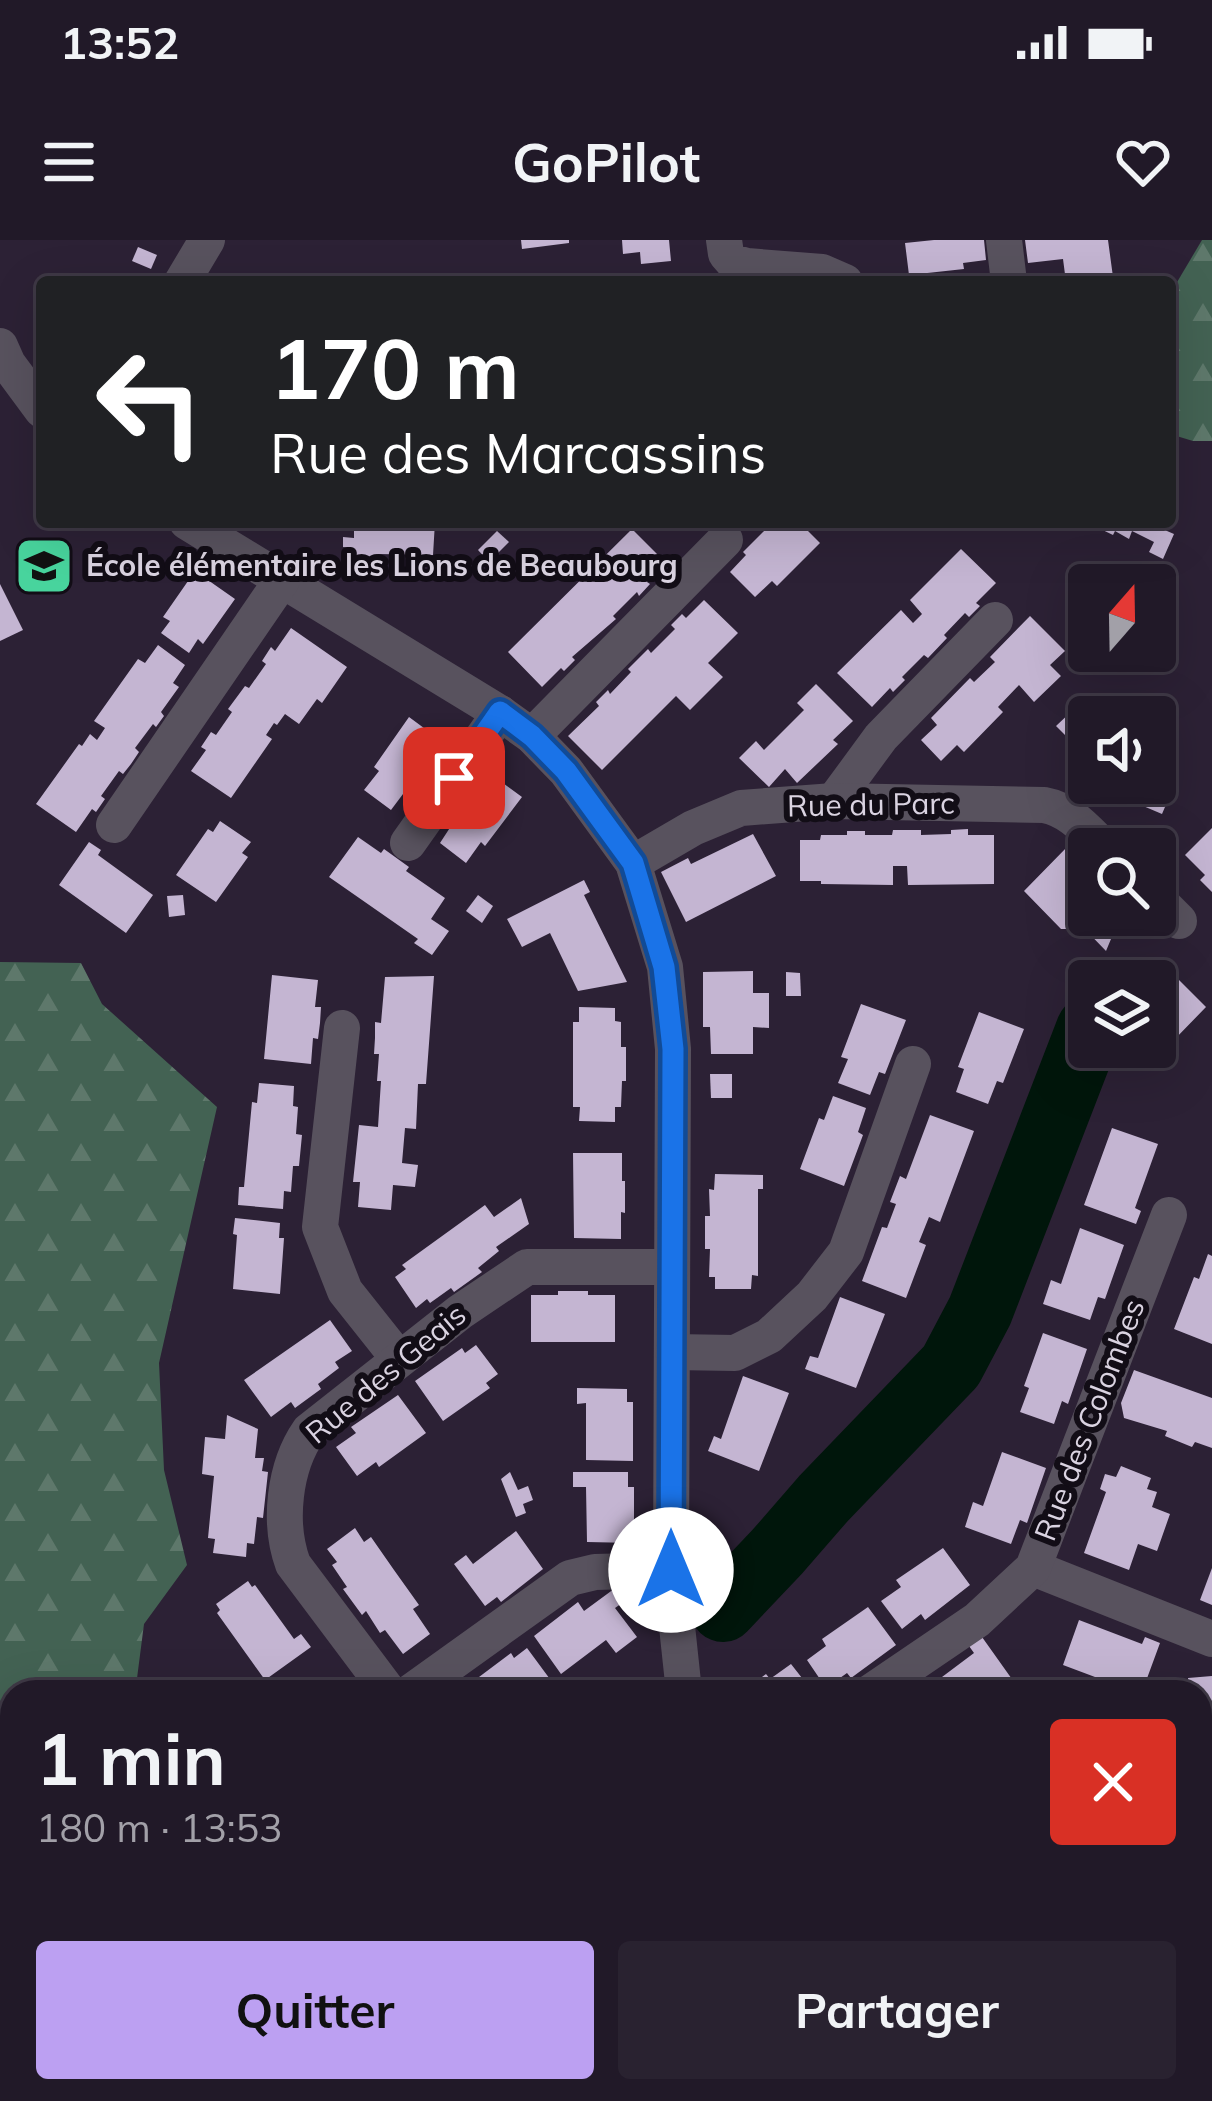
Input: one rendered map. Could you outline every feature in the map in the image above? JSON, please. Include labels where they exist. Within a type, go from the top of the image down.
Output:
[{"type":"street","points":[[186,276],[207,240]]},
{"type":"street","points":[[724,240],[726,254],[734,262],[831,276]]},
{"type":"street","points":[[1004,240],[1008,276]]},
{"type":"street","points":[[0,346],[36,402]]},
{"type":"street","points":[[198,528],[532,736],[566,771],[633,863],[654,926],[670,999],[671,1570],[683,1680]]},
{"type":"street","points":[[532,736],[725,540]]},
{"type":"street","points":[[114,826],[282,580]]},
{"type":"street","points":[[834,800],[881,737],[994,620]]},
{"type":"street","points":[[408,843],[500,712]]},
{"type":"street","name":"Rue du Parc","points":[[633,863],[693,828],[741,808],[834,800],[1058,807],[1085,828]]},
{"type":"street","points":[[342,1028],[320,1227],[345,1291],[399,1359]]},
{"type":"street","points":[[673,1352],[735,1353],[769,1336],[812,1296],[846,1252],[914,1064]]},
{"type":"street","name":"Rue des Colombes","points":[[888,1680],[977,1619],[1033,1568],[1169,1215]]},
{"type":"street","name":"Rue des Geais","points":[[380,1680],[292,1564],[286,1545],[289,1483],[309,1431],[460,1312],[527,1268],[672,1267]]},
{"type":"street","points":[[1033,1568],[1212,1639]]},
{"type":"street","points":[[428,1680],[570,1578],[595,1572],[671,1570]]},
{"type":"green space","points":[[1202,240],[1212,240],[1212,441],[1176,436],[1176,284]]},
{"type":"green space","points":[[0,962],[81,963],[102,1004],[217,1107],[159,1363],[164,1470],[187,1565],[144,1624],[137,1680],[0,1680]]},
{"type":"building","points":[[521,240],[569,240],[569,243],[522,249]]},
{"type":"building","points":[[622,240],[669,240],[671,261],[641,264],[640,252],[623,254]]},
{"type":"building","points":[[984,240],[986,260],[963,263],[964,269],[909,275],[905,243]]},
{"type":"building","points":[[1025,240],[1108,240],[1113,276],[1065,276],[1063,259],[1028,263]]},
{"type":"building","points":[[138,247],[157,255],[151,269],[132,261]]},
{"type":"building","points":[[354,528],[435,528],[433,555],[378,554],[377,562],[353,562],[353,548],[343,547],[343,537],[354,538]]},
{"type":"building","points":[[767,528],[805,528],[820,543],[777,586],[772,581],[755,597],[730,572],[746,555],[743,552]]},
{"type":"building","points":[[1098,528],[1160,528],[1174,534],[1163,559],[1149,552],[1154,542],[1132,531],[1129,539],[1115,531],[1113,535]]},
{"type":"building","points":[[632,529],[666,563],[639,596],[637,592],[613,616],[616,619],[572,657],[575,660],[564,671],[561,668],[542,687],[508,652]]},
{"type":"building","points":[[497,531],[509,542],[489,562],[478,550]]},
{"type":"building","points":[[961,549],[996,583],[928,658],[924,655],[893,692],[890,688],[872,707],[837,673],[901,610],[913,623],[922,614],[910,600]]},
{"type":"building","points":[[195,571],[235,599],[203,644],[198,639],[189,653],[161,633],[170,621],[163,617]]},
{"type":"building","points":[[0,584],[23,630],[0,641]]},
{"type":"building","points":[[704,600],[738,633],[708,663],[723,677],[690,710],[676,696],[602,770],[568,736],[648,649],[651,653],[675,629],[671,625],[682,614],[686,618]]},
{"type":"building","points":[[1030,616],[1065,651],[1050,665],[1061,676],[1034,702],[1019,685],[998,707],[1003,712],[964,752],[957,745],[941,761],[921,740],[937,725],[931,718],[970,678],[974,682],[995,662],[990,657]]},
{"type":"building","points":[[291,628],[347,667],[322,703],[317,699],[299,724],[285,714],[274,723],[266,735],[272,739],[231,798],[191,771],[206,750],[201,747],[211,732],[216,735],[232,712],[228,709],[266,664],[262,661],[271,647],[275,651]]},
{"type":"building","points":[[158,645],[185,665],[173,683],[179,687],[161,712],[164,716],[135,748],[139,752],[131,764],[123,774],[119,771],[96,812],[92,809],[76,832],[36,804],[79,744],[90,734],[97,740],[105,728],[94,721],[138,659],[145,663]]},
{"type":"building","points":[[816,684],[853,721],[833,740],[838,744],[797,783],[785,769],[769,787],[739,758],[756,741],[764,750],[804,710],[797,703]]},
{"type":"building","points":[[1068,715],[1068,738],[1056,726]]},
{"type":"building","points":[[409,717],[447,745],[411,794],[406,790],[391,810],[364,790]]},
{"type":"building","points":[[484,769],[522,797],[466,863],[440,843],[453,823],[447,819]]},
{"type":"building","points":[[1138,804],[1166,804],[1162,814]]},
{"type":"building","points":[[220,821],[251,842],[242,853],[248,857],[216,902],[176,875],[208,829],[213,832]]},
{"type":"building","points":[[1212,828],[1212,892],[1200,880],[1205,875],[1185,855]]},
{"type":"building","points":[[968,829],[968,835],[994,835],[994,884],[908,885],[907,866],[893,866],[893,885],[800,881],[800,840],[847,835],[847,831],[892,835],[893,830],[921,830],[921,835]]},
{"type":"building","points":[[753,834],[776,876],[686,922],[661,872],[688,858],[691,864]]},
{"type":"building","points":[[358,837],[381,853],[384,849],[445,898],[431,919],[449,931],[432,955],[414,943],[418,939],[329,877]]},
{"type":"building","points":[[89,842],[101,850],[98,855],[153,895],[126,933],[59,885]]},
{"type":"building","points":[[1068,846],[1068,928],[1061,929],[1024,891]]},
{"type":"building","points":[[584,880],[590,892],[584,895],[627,982],[578,991],[550,933],[522,947],[507,919]]},
{"type":"building","points":[[183,895],[185,915],[169,917],[167,896]]},
{"type":"building","points":[[478,895],[493,906],[482,923],[466,911]]},
{"type":"building","points":[[1091,936],[1112,936],[1106,951]]},
{"type":"building","points":[[753,971],[753,993],[769,993],[769,1028],[753,1027],[753,1054],[711,1054],[710,1027],[703,1027],[703,972]]},
{"type":"building","points":[[786,972],[800,973],[801,996],[786,996]]},
{"type":"building","points":[[272,975],[318,980],[315,1007],[321,1007],[320,1023],[318,1039],[313,1038],[311,1064],[264,1059]]},
{"type":"building","points":[[434,976],[426,1084],[418,1084],[416,1129],[405,1128],[402,1163],[418,1165],[415,1187],[393,1185],[391,1210],[358,1207],[360,1182],[353,1182],[359,1125],[378,1127],[381,1081],[377,1081],[379,1054],[374,1054],[375,1022],[381,1023],[385,977]]},
{"type":"building","points":[[1176,977],[1206,1007],[1176,1038]]},
{"type":"building","points":[[861,1004],[906,1020],[885,1074],[879,1072],[870,1095],[838,1083],[848,1059],[841,1057]]},
{"type":"building","points":[[579,1007],[615,1008],[615,1021],[621,1022],[626,1081],[622,1081],[621,1107],[615,1107],[615,1122],[579,1121],[580,1107],[573,1107],[573,1022],[579,1022]]},
{"type":"building","points":[[979,1012],[1024,1029],[1003,1083],[997,1081],[988,1104],[956,1092],[964,1069],[958,1067]]},
{"type":"building","points":[[710,1074],[732,1074],[732,1098],[711,1098]]},
{"type":"building","points":[[259,1083],[294,1086],[293,1106],[298,1107],[299,1166],[293,1166],[291,1192],[284,1191],[283,1209],[238,1205],[252,1102],[257,1103]]},
{"type":"building","points":[[833,1096],[866,1108],[858,1132],[863,1135],[844,1186],[800,1169],[819,1118],[824,1120]]},
{"type":"building","points":[[930,1115],[974,1131],[940,1222],[929,1217],[919,1242],[926,1245],[906,1298],[862,1281],[896,1204],[890,1202],[900,1176],[906,1179]]},
{"type":"building","points":[[1112,1128],[1158,1144],[1135,1208],[1141,1211],[1136,1224],[1084,1205]]},
{"type":"building","points":[[573,1153],[622,1153],[625,1213],[621,1212],[621,1239],[574,1238]]},
{"type":"building","points":[[715,1174],[763,1175],[763,1189],[758,1189],[758,1276],[752,1275],[751,1289],[715,1289],[715,1277],[709,1277],[705,1216],[710,1216],[709,1189],[714,1190]]},
{"type":"building","points":[[521,1198],[529,1224],[496,1247],[499,1251],[478,1268],[482,1272],[454,1292],[451,1288],[416,1308],[395,1277],[406,1269],[402,1265],[485,1205],[494,1217]]},
{"type":"building","points":[[235,1218],[280,1223],[279,1238],[284,1238],[280,1294],[233,1289]]},
{"type":"building","points":[[1080,1228],[1124,1245],[1105,1299],[1098,1297],[1090,1320],[1043,1304],[1051,1280],[1061,1284]]},
{"type":"building","points":[[1208,1254],[1212,1256],[1212,1344],[1174,1329]]},
{"type":"building","points":[[558,1291],[615,1295],[615,1342],[531,1342],[531,1295],[558,1295]]},
{"type":"building","points":[[840,1297],[885,1314],[856,1388],[805,1369],[810,1356],[818,1358]]},
{"type":"building","points":[[330,1320],[352,1351],[335,1362],[339,1368],[318,1384],[321,1389],[295,1408],[291,1402],[271,1417],[244,1380]]},
{"type":"building","points":[[1043,1333],[1087,1349],[1068,1404],[1062,1401],[1054,1424],[1020,1412]]},
{"type":"building","points":[[476,1345],[498,1374],[486,1383],[490,1388],[443,1421],[415,1381],[462,1348],[465,1353]]},
{"type":"building","points":[[1134,1370],[1212,1398],[1212,1448],[1195,1442],[1192,1447],[1165,1436],[1167,1431],[1124,1418],[1121,1403]]},
{"type":"building","points":[[743,1376],[789,1393],[759,1471],[708,1451],[714,1436],[721,1439]]},
{"type":"building","points":[[577,1388],[627,1389],[627,1402],[633,1402],[633,1461],[586,1460],[586,1403],[577,1404]]},
{"type":"building","points":[[398,1395],[426,1433],[379,1467],[376,1462],[357,1476],[336,1447],[356,1433],[351,1427]]},
{"type":"building","points":[[227,1415],[258,1429],[255,1458],[264,1458],[262,1471],[268,1472],[263,1518],[257,1517],[254,1544],[247,1543],[246,1557],[213,1553],[215,1539],[208,1538],[214,1476],[202,1474],[205,1437],[225,1439]]},
{"type":"building","points":[[1002,1452],[1046,1468],[1027,1523],[1020,1520],[1011,1544],[965,1527],[973,1502],[983,1506]]},
{"type":"building","points":[[1121,1466],[1151,1478],[1147,1489],[1157,1492],[1152,1507],[1170,1514],[1157,1551],[1138,1544],[1129,1570],[1084,1553],[1106,1492],[1100,1489],[1105,1474],[1116,1477]]},
{"type":"building","points":[[510,1472],[518,1490],[528,1486],[533,1500],[523,1504],[526,1513],[516,1517],[501,1479]]},
{"type":"building","points":[[573,1472],[628,1472],[628,1487],[634,1487],[634,1543],[587,1542],[586,1487],[573,1487]]},
{"type":"building","points":[[355,1528],[364,1542],[371,1537],[419,1605],[413,1609],[430,1634],[403,1654],[385,1630],[380,1633],[366,1611],[362,1615],[332,1565],[337,1562],[327,1549]]},
{"type":"building","points":[[516,1531],[543,1569],[501,1602],[497,1597],[485,1606],[454,1564],[466,1555],[473,1564]]},
{"type":"building","points":[[943,1548],[970,1585],[925,1620],[921,1614],[902,1629],[881,1601],[901,1587],[896,1580]]},
{"type":"building","points":[[1212,1568],[1212,1605],[1200,1600]]},
{"type":"building","points":[[248,1581],[294,1639],[301,1634],[311,1647],[265,1680],[217,1613],[216,1604]]},
{"type":"building","points":[[618,1586],[628,1599],[615,1608],[637,1637],[616,1653],[606,1640],[561,1674],[534,1636],[578,1602],[584,1611]]},
{"type":"building","points":[[868,1607],[896,1645],[851,1678],[847,1673],[837,1680],[821,1680],[807,1660],[826,1646],[822,1639]]},
{"type":"building","points":[[1079,1620],[1142,1644],[1145,1637],[1160,1643],[1146,1680],[1103,1680],[1063,1665]]},
{"type":"building","points":[[982,1637],[1013,1680],[938,1680],[974,1653],[969,1646]]},
{"type":"building","points":[[527,1648],[551,1680],[475,1680],[511,1653],[514,1658]]},
{"type":"building","points":[[791,1664],[804,1680],[758,1680],[766,1674],[770,1679]]},
{"type":"waterway","points":[[723,1609],[951,1366],[980,1311],[1074,1068]]},
{"type":"place","name":"École élémentaire les Lions de Beaubourg","points":[[44,566]]},
{"type":"route","points":[[454,778],[500,712],[566,771],[633,863],[654,926],[670,999],[673,1049],[671,1570]]}]
